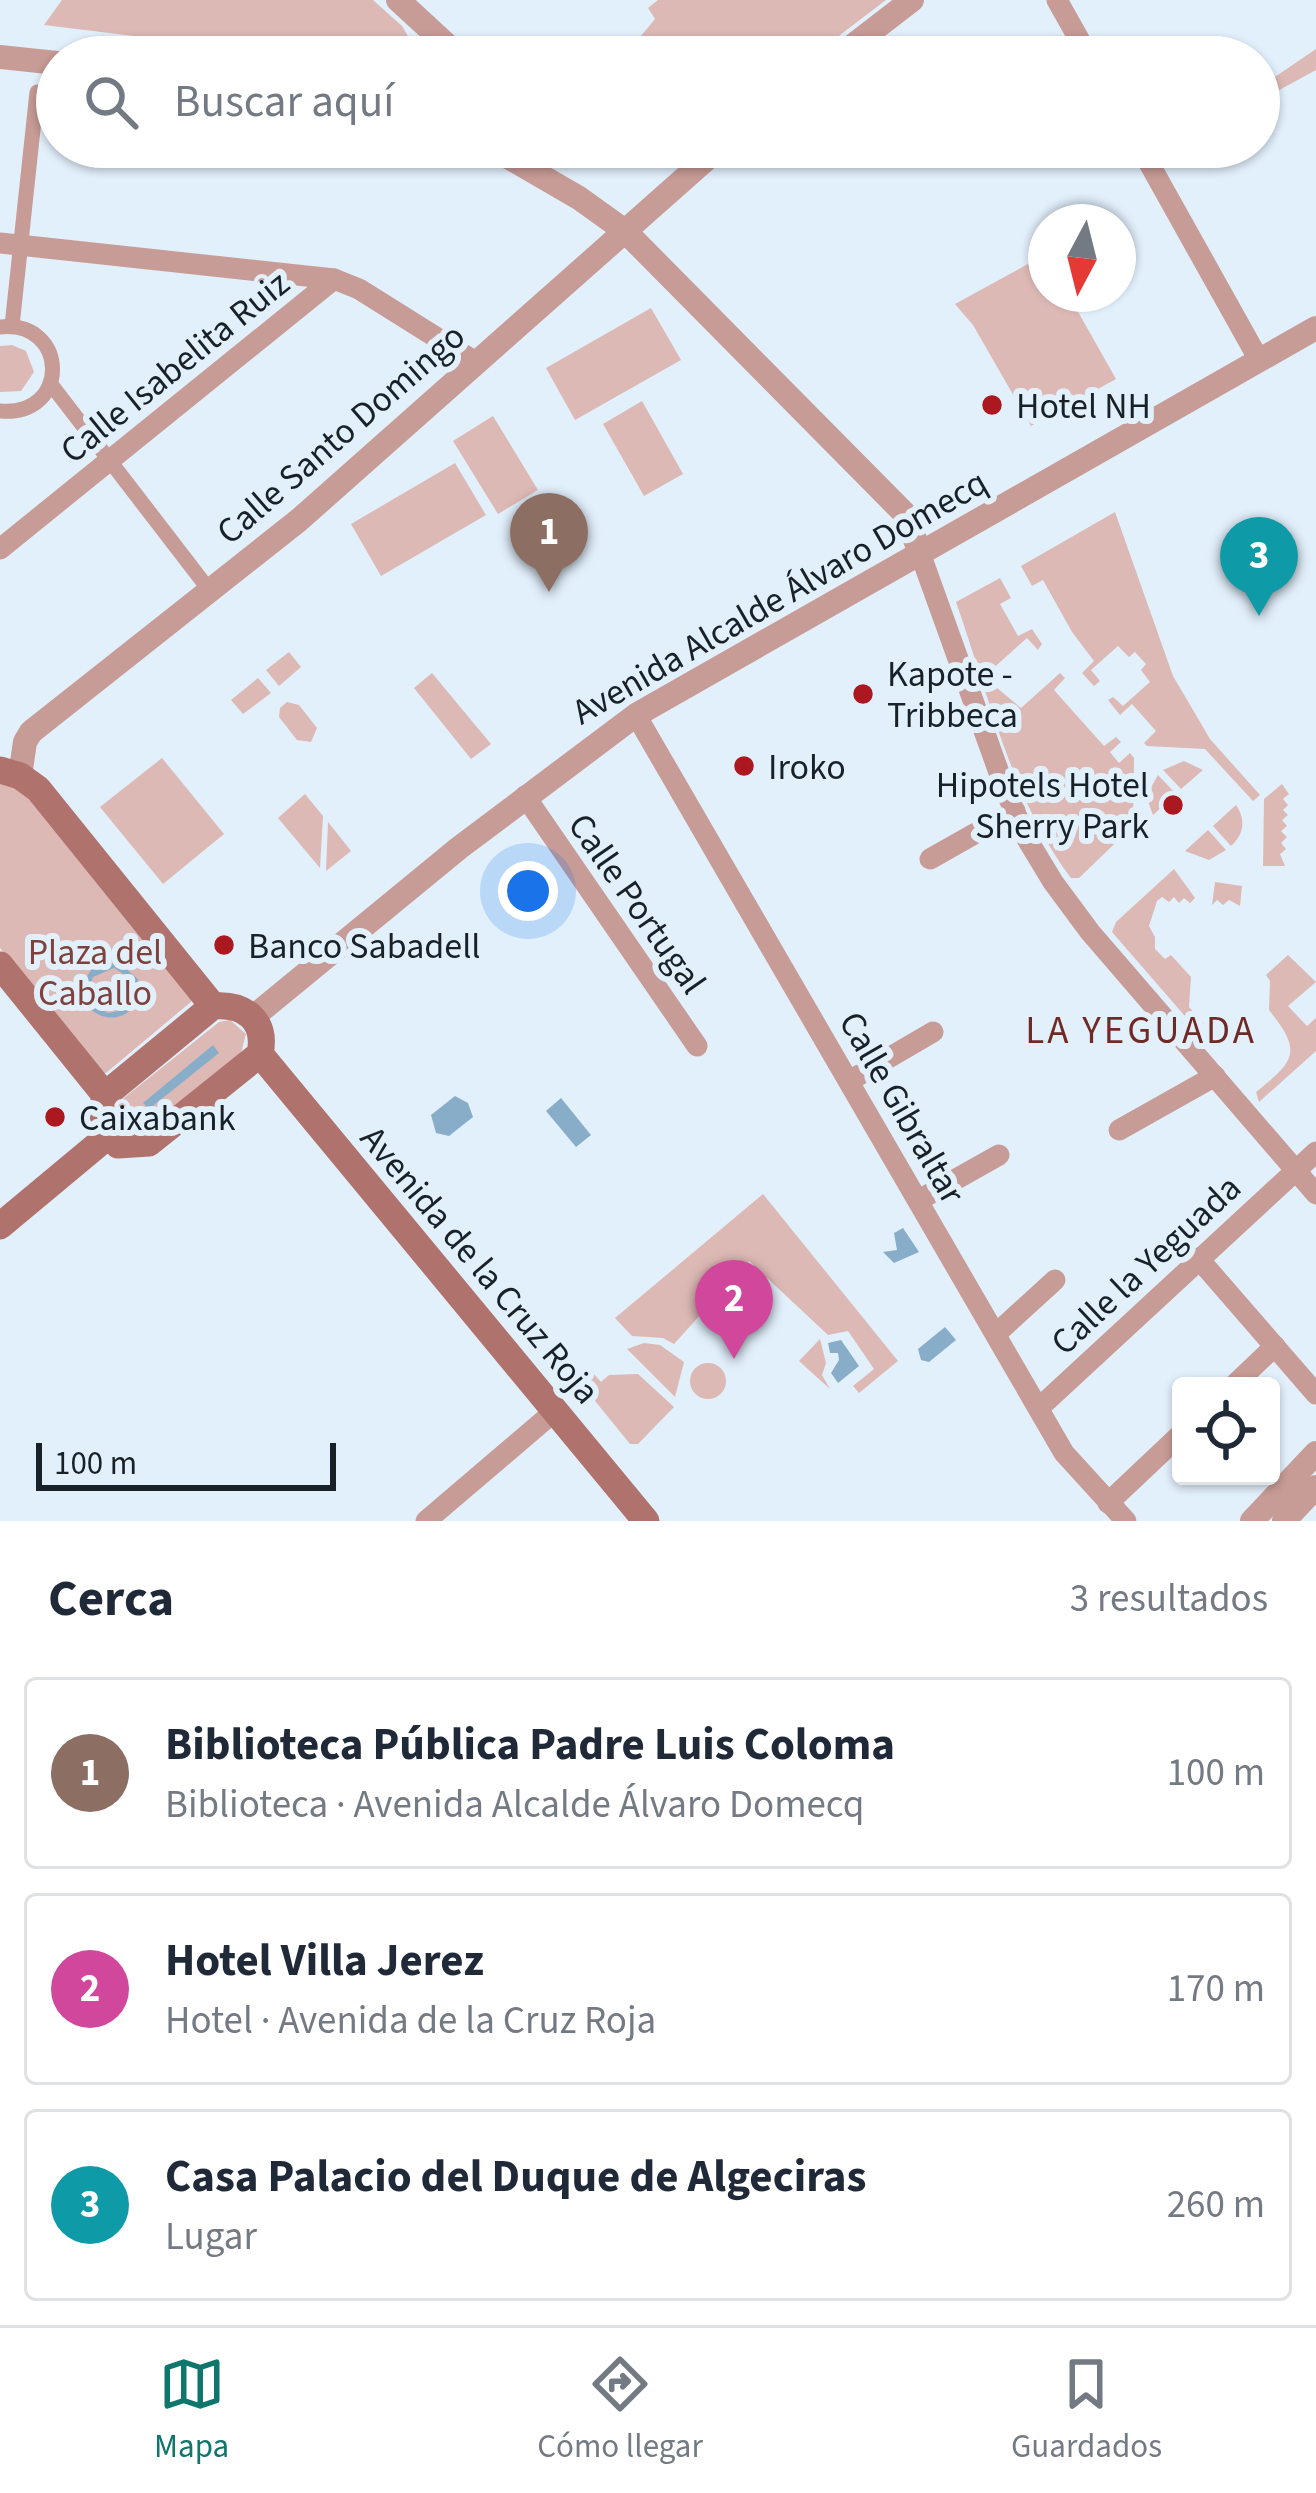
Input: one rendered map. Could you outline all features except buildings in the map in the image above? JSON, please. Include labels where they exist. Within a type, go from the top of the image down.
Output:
[{"type":"main road","points":[[10,773],[38,789],[214,1006]]},
{"type":"main road","points":[[0,965],[105,1095]]},
{"type":"main road","points":[[214,1006],[234,1006],[253,1017],[260,1026],[260,1054],[149,1143],[118,1145],[108,1136],[100,1123],[105,1095],[214,1006]]},
{"type":"main road","name":"Avenida de la Cruz Roja","points":[[260,1054],[646,1521]]},
{"type":"main road","points":[[0,1226],[108,1136]]},
{"type":"street","points":[[398,0],[436,36]]},
{"type":"street","points":[[865,36],[912,0]]},
{"type":"street","points":[[1057,0],[1077,36]]},
{"type":"street","points":[[429,30],[431,36]]},
{"type":"street","points":[[0,57],[36,61]]},
{"type":"street","points":[[0,411],[28,409],[50,383],[48,348],[26,329],[6,327],[10,244],[36,98]]},
{"type":"street","points":[[538,168],[625,231],[906,515],[1015,812],[1036,854],[1079,918],[1316,1194]]},
{"type":"street","name":"Calle Santo Domingo","points":[[10,773],[32,732],[299,520],[696,168]]},
{"type":"street","points":[[1152,168],[1259,360]]},
{"type":"street","points":[[10,244],[334,279],[359,289],[477,363]]},
{"type":"street","name":"Calle Isabelita Ruiz","points":[[0,550],[334,279]]},
{"type":"street","name":"Avenida Alcalde Álvaro Domecq","points":[[253,1017],[525,796],[636,715],[1316,328]]},
{"type":"street","points":[[50,383],[210,591]]},
{"type":"street","name":"Calle Gibraltar","points":[[636,715],[1064,1453],[1126,1521]]},
{"type":"street","name":"Calle Portugal","points":[[525,796],[698,1046]]},
{"type":"street","points":[[930,860],[1015,812]]},
{"type":"street","points":[[849,1081],[933,1033]]},
{"type":"street","points":[[1119,1130],[1215,1076]]},
{"type":"street","name":"Calle la Yeguada","points":[[1040,1407],[1316,1153]]},
{"type":"street","points":[[919,1200],[999,1155]]},
{"type":"street","points":[[1198,1258],[1316,1394]]},
{"type":"street","points":[[997,1333],[1055,1280]]},
{"type":"street","points":[[1242,1377],[1275,1346]]},
{"type":"street","points":[[426,1521],[555,1411]]},
{"type":"street","points":[[1108,1503],[1172,1443]]},
{"type":"street","points":[[1284,1521],[1307,1494],[1316,1453]]},
{"type":"street","points":[[1252,1521],[1307,1494]]},
{"type":"green space","points":[[62,0],[373,0],[408,36],[134,36],[44,25]]},
{"type":"green space","points":[[658,0],[886,0],[839,36],[641,36],[655,19],[648,8]]},
{"type":"green space","points":[[1316,49],[1316,70],[1280,90],[1280,73]]},
{"type":"green space","points":[[1028,264],[1028,312],[1078,312],[1116,379],[1031,426],[973,325],[955,304]]},
{"type":"green space","points":[[651,308],[681,360],[575,420],[546,368]]},
{"type":"green space","points":[[0,346],[26,351],[34,372],[21,391],[0,392]]},
{"type":"green space","points":[[642,401],[683,474],[644,496],[603,424]]},
{"type":"green space","points":[[493,416],[538,490],[498,514],[453,441]]},
{"type":"green space","points":[[455,463],[486,515],[381,576],[351,524]]},
{"type":"green space","points":[[1115,512],[1173,676],[1210,739],[1260,795],[1253,801],[1205,749],[1144,743],[1156,731],[1132,704],[1120,715],[1108,700],[1113,697],[1123,706],[1150,682],[1141,670],[1146,664],[1135,652],[1129,657],[1118,646],[1091,670],[1100,681],[1094,686],[1082,673],[1094,661],[1043,580],[1032,586],[1021,566]]},
{"type":"green space","points":[[1000,578],[1011,598],[1000,604],[1018,636],[1032,629],[1042,644],[1038,650],[1027,638],[989,672],[996,687],[1021,708],[1060,673],[1065,678],[1054,690],[1104,746],[1116,737],[1121,742],[1110,752],[1119,763],[1130,753],[1134,758],[1133,826],[1079,878],[1071,878],[1050,847],[1017,780],[956,602]]},
{"type":"green space","points":[[289,652],[301,667],[279,686],[266,670]]},
{"type":"green space","points":[[432,673],[491,744],[471,759],[414,688]]},
{"type":"green space","points":[[258,678],[271,693],[243,714],[231,700]]},
{"type":"green space","points":[[287,702],[299,705],[317,728],[311,742],[297,740],[279,717]]},
{"type":"green space","points":[[162,758],[224,834],[163,884],[100,807]]},
{"type":"green space","points":[[1184,761],[1203,770],[1181,789],[1163,770]]},
{"type":"green space","points":[[1158,775],[1176,794],[1153,815],[1146,796]]},
{"type":"green space","name":"Plaza del Caballo","points":[[0,780],[28,794],[192,1001],[106,1073],[99,1072],[0,948]]},
{"type":"green space","points":[[1282,784],[1289,794],[1283,799],[1288,815],[1282,820],[1287,826],[1281,831],[1287,837],[1281,843],[1286,849],[1280,854],[1285,866],[1263,866],[1264,799]]},
{"type":"green space","points":[[305,794],[323,816],[320,868],[278,818]]},
{"type":"green space","points":[[1236,805],[1242,827],[1231,846],[1213,826]]},
{"type":"green space","points":[[328,822],[351,851],[326,871]]},
{"type":"green space","points":[[1208,830],[1226,850],[1209,860],[1185,851]]},
{"type":"green space","points":[[1174,869],[1195,898],[1179,903],[1174,897],[1169,902],[1162,897],[1149,926],[1155,949],[1165,959],[1171,955],[1191,977],[1189,1007],[1204,1024],[1197,1030],[1112,932],[1116,922]]},
{"type":"green space","points":[[1215,882],[1242,886],[1240,906],[1229,900],[1212,905]]},
{"type":"green space","points":[[1288,955],[1316,982],[1288,1006],[1307,1026],[1316,1018],[1316,1051],[1259,1102],[1256,1092],[1280,1071],[1290,1054],[1287,1036],[1269,1010],[1266,975]]},
{"type":"green space","points":[[230,1020],[246,1034],[241,1053],[145,1131],[122,1131],[114,1117],[120,1101],[219,1022]]},
{"type":"green space","points":[[763,1194],[898,1361],[859,1393],[853,1386],[874,1369],[848,1331],[828,1335],[749,1261],[674,1344],[663,1338],[632,1336],[615,1318]]},
{"type":"green space","points":[[820,1339],[826,1363],[822,1375],[830,1389],[799,1361]]},
{"type":"green space","points":[[644,1343],[660,1345],[684,1362],[675,1397],[627,1349]]},
{"type":"green space","points":[[570,1359],[588,1380],[594,1374],[601,1382],[609,1375],[638,1374],[674,1407],[638,1444],[630,1444],[565,1364]]},
{"type":"green space","points":[[708,1363],[720,1369],[726,1381],[720,1393],[708,1399],[696,1393],[690,1381],[696,1369]]},
{"type":"water","points":[[118,962],[138,979],[136,1001],[124,1015],[105,1017],[86,1005],[82,985],[92,968]],"holes":[[[114,968],[131,979],[134,993],[123,1010],[108,1013],[94,1006],[88,992],[93,977]]]},
{"type":"water","points":[[213,1045],[219,1053],[149,1109],[143,1103]]},
{"type":"water","points":[[455,1096],[468,1103],[473,1117],[449,1136],[436,1133],[431,1115]]},
{"type":"water","points":[[561,1098],[591,1135],[576,1147],[546,1111]]},
{"type":"water","points":[[903,1228],[919,1252],[894,1263],[883,1252],[897,1250],[894,1233]]},
{"type":"water","points":[[945,1327],[956,1340],[929,1362],[921,1360],[918,1349]]},
{"type":"water","points":[[841,1340],[859,1366],[838,1383],[831,1373],[838,1353],[830,1353],[828,1343]]},
{"type":"place","name":"Hotel NH","points":[[992,405]]},
{"type":"place","name":"Biblioteca Pública Padre Luis Coloma","points":[[549,592]]},
{"type":"place","name":"Casa Palacio del Duque de Algeciras","points":[[1259,616]]},
{"type":"place","name":"Kapote - Tribbeca","points":[[863,694]]},
{"type":"place","name":"Iroko","points":[[744,766]]},
{"type":"place","name":"Hipotels Hotel Sherry Park","points":[[1173,805]]},
{"type":"place","name":"Banco Sabadell","points":[[224,945]]},
{"type":"place","name":"Caixabank","points":[[55,1117]]},
{"type":"place","name":"Hotel Villa Jerez","points":[[734,1359]]},
{"type":"district","name":"LA YEGUADA","points":[[1141,1029]]}]
